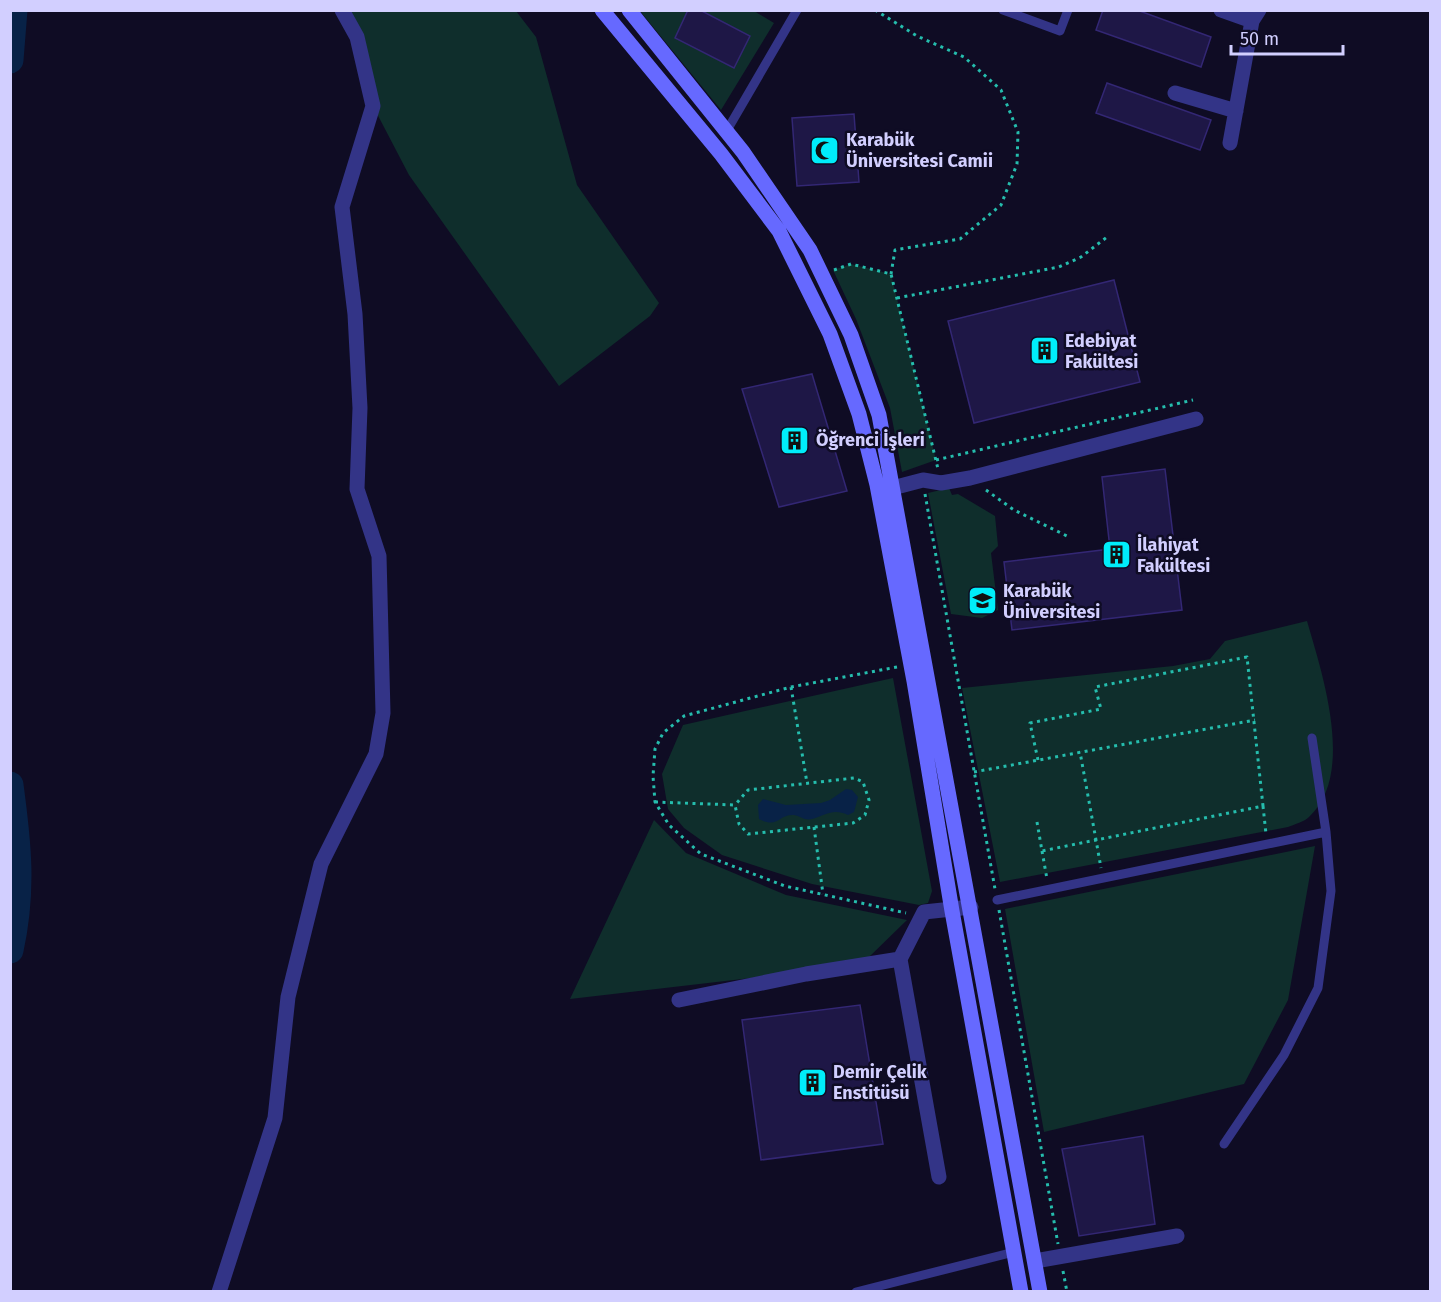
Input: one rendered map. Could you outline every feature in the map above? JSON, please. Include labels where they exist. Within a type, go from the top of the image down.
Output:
[{"type":"main road","points":[[602,10],[721,154],[779,231],[830,334],[859,414],[878,492],[914,681],[952,911],[1021,1292]]},
{"type":"main road","points":[[629,10],[726,132],[810,250],[850,334],[879,414],[1040,1292]]},
{"type":"street","points":[[219,1292],[275,1118],[288,997],[321,864],[376,754],[383,713],[379,556],[357,489],[360,408],[355,314],[342,207],[373,106],[357,37],[342,10]]},
{"type":"street","points":[[1221,10],[1256,16],[1230,143]]},
{"type":"street","points":[[1174,93],[1236,111]]},
{"type":"street","points":[[878,492],[923,480],[942,483],[970,478],[1196,419]]},
{"type":"street","points":[[939,1177],[900,959],[924,912],[952,911],[971,907]]},
{"type":"street","points":[[679,1000],[806,974],[900,959]]},
{"type":"street","points":[[1035,1261],[1177,1236]]},
{"type":"lane","points":[[726,132],[797,10]]},
{"type":"lane","points":[[1003,10],[1060,31],[1068,10]]},
{"type":"lane","points":[[1224,1144],[1284,1055],[1318,988],[1331,891],[1326,832],[1312,738]]},
{"type":"lane","points":[[997,900],[1326,832]]},
{"type":"lane","points":[[856,1292],[1014,1252]]},
{"type":"path","points":[[875,10],[917,36],[964,57],[1001,90],[1018,132],[1017,164],[1001,205],[960,239],[895,250],[891,274],[942,483]]},
{"type":"path","points":[[897,298],[1059,267],[1081,257],[1107,237]]},
{"type":"path","points":[[833,270],[851,264],[891,274]]},
{"type":"path","points":[[936,460],[1193,400]]},
{"type":"path","points":[[970,478],[1014,510],[1067,536]]},
{"type":"path","points":[[923,480],[1067,1292]]},
{"type":"path","points":[[895,656],[898,670],[791,687],[684,716],[663,733],[655,749],[656,802],[669,825],[701,854],[785,886],[920,916]]},
{"type":"path","points":[[1038,760],[1030,723],[1101,709],[1095,687],[1246,657],[1255,720],[1267,844]]},
{"type":"path","points":[[791,687],[807,784]]},
{"type":"path","points":[[974,772],[1255,720]]},
{"type":"path","points":[[1080,752],[1102,878]]},
{"type":"path","points":[[854,778],[863,782],[869,800],[865,815],[853,823],[748,834],[739,824],[735,805],[747,790],[854,778]]},
{"type":"path","points":[[656,802],[735,805]]},
{"type":"path","points":[[1042,851],[1263,806]]},
{"type":"path","points":[[1037,822],[1049,889]]},
{"type":"path","points":[[814,827],[823,894]]},
{"type":"green space","points":[[342,11],[516,11],[536,37],[577,185],[659,303],[650,316],[559,386],[409,175],[373,106]]},
{"type":"green space","points":[[640,11],[754,11],[774,23],[721,110]]},
{"type":"green space","points":[[851,264],[891,274],[936,460],[902,472],[890,408],[856,319],[833,270]]},
{"type":"green space","points":[[949,488],[952,495],[958,494],[995,516],[998,546],[991,553],[998,610],[982,618],[951,614],[928,493]]},
{"type":"green space","points":[[1307,621],[1327,695],[1333,750],[1331,776],[1323,798],[1309,817],[1288,827],[1000,882],[962,688],[1173,666],[1210,659],[1225,641]]},
{"type":"green space","points":[[893,678],[932,891],[928,903],[919,905],[812,884],[722,855],[684,828],[668,809],[662,774],[683,725]]},
{"type":"green space","points":[[654,820],[686,853],[786,895],[907,920],[868,958],[751,978],[570,999]]},
{"type":"green space","points":[[1315,846],[1288,1000],[1244,1084],[1044,1132],[1005,909]]},
{"type":"water","points":[[846,789],[852,790],[858,797],[854,812],[848,815],[834,812],[805,819],[789,815],[775,822],[759,819],[758,805],[763,799],[786,805],[821,803]]},
{"type":"building","points":[[688,10],[700,10],[750,36],[734,68],[675,38]]},
{"type":"building","points":[[1103,10],[1137,10],[1211,37],[1201,67],[1096,30]]},
{"type":"building","points":[[1107,83],[1211,120],[1200,150],[1096,113]]},
{"type":"building","name":"Karabük Üniversitesi Camii","points":[[854,114],[859,182],[797,186],[792,118]]},
{"type":"building","name":"Edebiyat Fakültesi","points":[[1114,280],[1140,382],[974,423],[948,321]]},
{"type":"building","name":"Öğrenci İşleri","points":[[812,374],[847,491],[779,507],[742,389]]},
{"type":"building","name":"İlahiyat Fakültesi","points":[[1165,469],[1182,610],[1012,630],[1004,562],[1110,549],[1102,477]]},
{"type":"building","name":"Demir Çelik Enstitüsü","points":[[860,1005],[883,1144],[761,1160],[742,1020]]},
{"type":"building","points":[[1143,1136],[1155,1224],[1079,1236],[1062,1149]]},
{"type":"waterway","points":[[10,60],[14,10]]},
{"type":"waterway","points":[[10,785],[18,868],[17,908],[10,950]]},
{"type":"place","name":"Karabük Üniversitesi Camii","points":[[825,150]]},
{"type":"place","name":"Edebiyat Fakültesi","points":[[1044,351]]},
{"type":"place","name":"Öğrenci İşleri","points":[[795,440]]},
{"type":"place","name":"İlahiyat Fakültesi","points":[[1116,555]]},
{"type":"place","name":"Karabük Üniversitesi","points":[[982,601]]},
{"type":"place","name":"Demir Çelik Enstitüsü","points":[[812,1082]]}]
